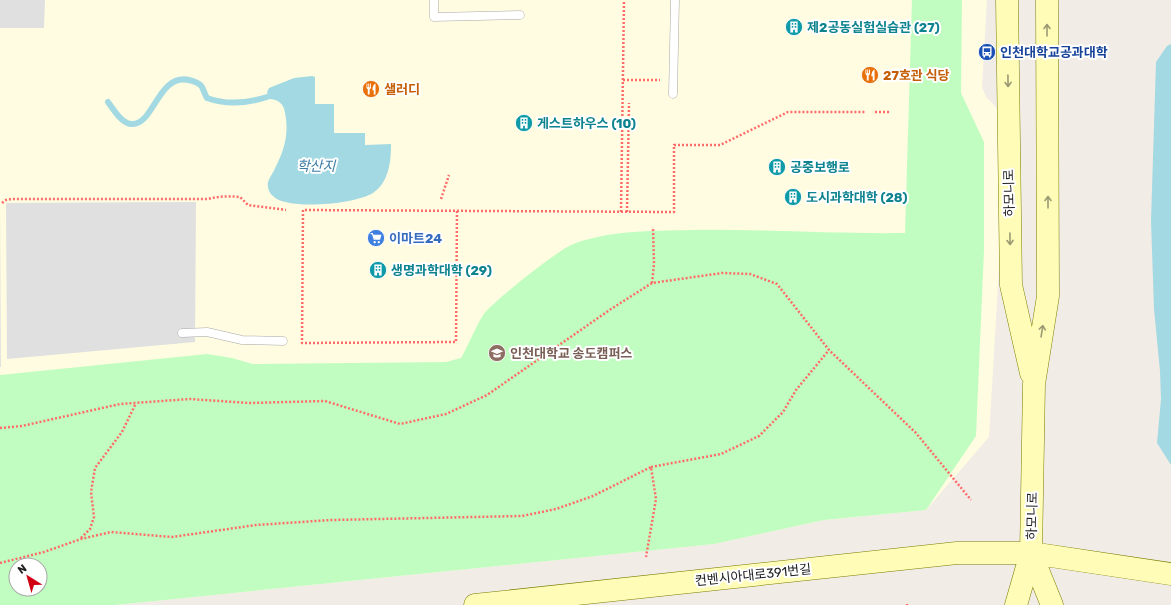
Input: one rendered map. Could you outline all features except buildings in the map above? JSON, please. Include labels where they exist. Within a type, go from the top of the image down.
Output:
[{"type":"street","name":"하모니로","points":[[1007,0],[1011,285],[1034,384]]},
{"type":"street","name":"하모니로","points":[[1016,605],[1031,553],[1034,384],[1048,296],[1047,0]]},
{"type":"street","name":"컨벤시아대로391번길","points":[[475,605],[957,553],[1031,553],[1171,574]]},
{"type":"street","name":"하모니로","points":[[1031,553],[1052,605]]},
{"type":"lane","points":[[434,0],[434,16],[520,15]]},
{"type":"lane","points":[[673,94],[675,0]]},
{"type":"lane","points":[[182,333],[207,332],[242,340],[283,341]]},
{"type":"path","points":[[621,212],[624,0]]},
{"type":"path","points":[[623,80],[673,80]]},
{"type":"path","points":[[627,212],[629,103]]},
{"type":"path","points":[[457,211],[456,342],[302,343],[303,210],[674,212],[674,145],[720,145],[788,112],[865,112]]},
{"type":"path","points":[[875,112],[889,112]]},
{"type":"path","points":[[442,199],[443,188],[449,175]]},
{"type":"path","points":[[2,203],[6,200],[208,199],[219,196],[240,196],[248,205],[286,210]]},
{"type":"path","points":[[652,284],[654,264],[653,226]]},
{"type":"path","points":[[0,428],[22,426],[120,404],[190,399],[250,403],[325,401],[356,412],[400,424],[446,414],[487,395],[611,309],[652,284],[722,273],[750,274],[777,284],[829,350],[916,433],[971,500]]},
{"type":"path","points":[[0,563],[44,552],[81,539],[111,532],[172,537],[256,525],[331,520],[522,516],[556,509],[593,496],[651,466],[721,454],[759,436],[783,412],[796,390],[829,350]]},
{"type":"path","points":[[81,539],[90,529],[94,517],[91,492],[95,468],[122,432],[136,403]]},
{"type":"path","points":[[646,557],[656,499],[651,466]]},
{"type":"shaded area","name":"인천대학교 송도캠퍼스","points":[[0,0],[987,0],[982,87],[986,97],[994,105],[999,114],[1001,125],[999,268],[989,437],[926,510],[824,520],[714,544],[115,605],[0,605]]},
{"type":"shaded area","points":[[0,0],[45,0],[44,28],[0,28]]},
{"type":"shaded area","points":[[196,202],[195,342],[7,359],[6,203]]},
{"type":"shaded area","points":[[0,207],[1,367],[0,367]]},
{"type":"green space","points":[[912,0],[962,0],[961,93],[984,142],[984,250],[976,436],[926,510],[824,520],[714,544],[115,605],[0,605],[0,375],[207,354],[232,358],[253,364],[446,362],[461,358],[483,315],[498,300],[563,249],[585,240],[600,236],[630,232],[675,230],[905,233]]},
{"type":"water","points":[[1171,44],[1171,465],[1157,443],[1161,399],[1154,309],[1151,221],[1156,62],[1167,46]]},
{"type":"water","name":"학산지","points":[[315,77],[315,104],[334,104],[334,133],[365,133],[365,145],[391,144],[390,165],[386,177],[383,183],[373,193],[364,197],[338,203],[306,205],[281,201],[269,192],[268,182],[282,153],[287,127],[282,105],[278,101],[269,99],[267,92],[269,88],[294,78]]},
{"type":"waterway","points":[[108,102],[125,122],[132,124],[139,122],[146,117],[163,91],[170,84],[179,80],[189,80],[198,83],[202,87],[207,98],[222,102],[252,101],[267,97]]},
{"type":"place","name":"제2공동실험실습관 (27)","points":[[794,27]]},
{"type":"place","name":"인천대학교공과대학","points":[[987,52]]},
{"type":"place","name":"27호관 식당","points":[[870,75]]},
{"type":"place","name":"샐러디","points":[[371,89]]},
{"type":"place","name":"게스트하우스 (10)","points":[[524,123]]},
{"type":"place","name":"공중보행로","points":[[777,167]]},
{"type":"place","name":"도시과학대학 (28)","points":[[793,197]]},
{"type":"place","name":"이마트24","points":[[376,238]]},
{"type":"place","name":"생명과학대학 (29)","points":[[378,270]]},
{"type":"place","name":"인천대학교 송도캠퍼스","points":[[497,353]]}]
